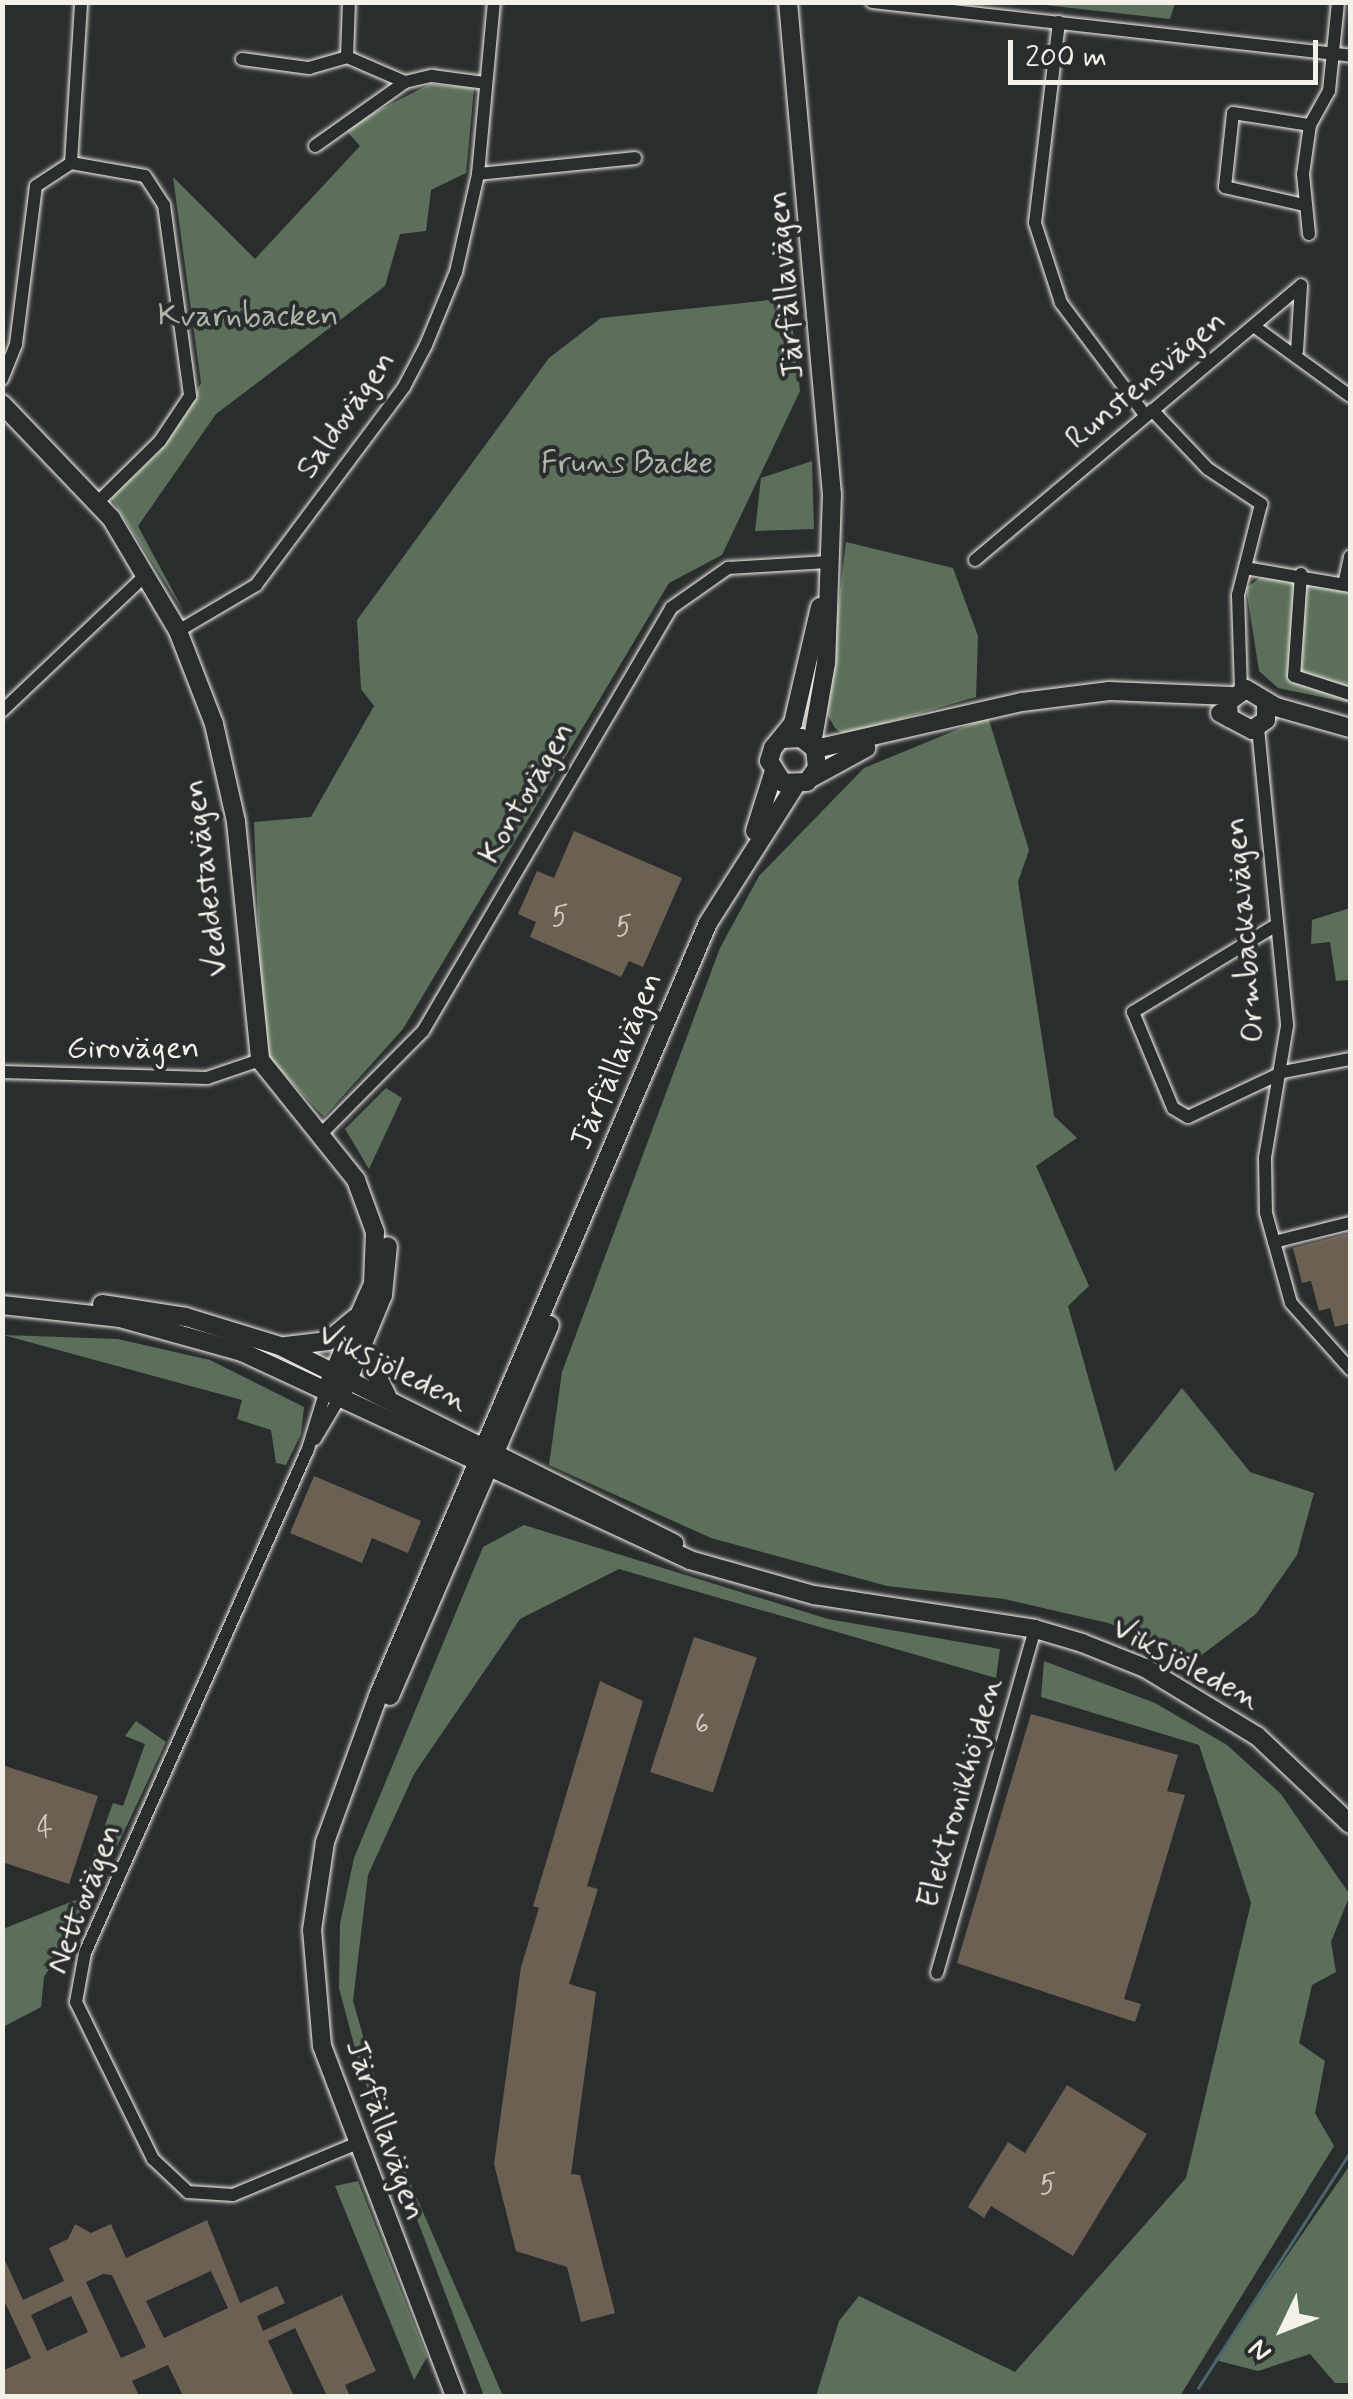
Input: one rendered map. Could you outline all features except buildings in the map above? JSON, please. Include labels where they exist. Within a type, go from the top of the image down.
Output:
[{"type":"street","points":[[71,162],[81,2]]},
{"type":"street","points":[[347,57],[350,2]]},
{"type":"street","name":"Saldovägen","points":[[178,632],[256,585],[404,387],[446,302],[478,174],[494,2]]},
{"type":"street","name":"Järfällavägen","points":[[750,846],[803,782],[813,747],[828,562],[827,404],[788,2]]},
{"type":"street","points":[[872,2],[1350,56]]},
{"type":"street","points":[[1309,234],[1304,205],[1310,125],[1329,91],[1338,2]]},
{"type":"street","points":[[1060,22],[1035,224],[1061,304],[1149,412],[1208,469],[1258,496],[1238,594],[1249,695],[1247,725]]},
{"type":"street","points":[[242,59],[310,68],[347,57],[405,82]]},
{"type":"street","points":[[315,146],[405,82],[432,76],[485,83]]},
{"type":"street","points":[[1304,205],[1226,187],[1233,113],[1310,125]]},
{"type":"street","points":[[478,174],[635,158]]},
{"type":"street","points":[[2,378],[16,344],[31,201],[44,174],[71,162],[132,172],[160,194],[190,370],[186,410],[98,502]]},
{"type":"street","name":"Runstensvägen","points":[[974,560],[1301,285],[1297,351]]},
{"type":"street","points":[[1255,327],[1297,351],[1350,396]]},
{"type":"street","name":"Veddestavägen","points":[[2,404],[98,502],[178,632],[214,724],[236,822],[260,1060]]},
{"type":"street","points":[[1246,568],[1302,574],[1348,585],[1350,557]]},
{"type":"street","name":"Järfällavägen","points":[[455,2396],[354,2145],[322,2046],[312,1930],[326,1842],[356,1758],[491,1450],[694,955],[750,846],[773,774],[770,754],[783,739],[811,657],[828,562]]},
{"type":"street","name":"Kontovägen","points":[[321,1134],[422,1031],[671,608],[728,568],[828,562]]},
{"type":"street","points":[[1302,574],[1294,676],[1350,694]]},
{"type":"street","points":[[2,711],[146,575]]},
{"type":"street","points":[[783,739],[813,747],[854,744],[1022,702],[1110,691],[1249,695],[1311,720],[1350,728]]},
{"type":"street","points":[[1247,725],[1249,695]]},
{"type":"street","points":[[1189,696],[1247,725],[1311,720]]},
{"type":"street","points":[[819,698],[824,724],[854,744]]},
{"type":"street","name":"Ormbackavägen","points":[[1247,725],[1256,756],[1287,1026],[1283,1072],[1262,1188],[1291,1303],[1350,1369]]},
{"type":"street","points":[[773,774],[803,782],[888,735]]},
{"type":"street","points":[[1273,927],[1141,1004],[1132,1017],[1182,1116],[1283,1072],[1350,1059]]},
{"type":"street","points":[[260,1060],[321,1134],[363,1175],[386,1224],[387,1279],[362,1348],[337,1385]]},
{"type":"street","name":"Girovägen","points":[[2,1072],[207,1078],[260,1060]]},
{"type":"street","points":[[321,1134],[370,1212],[377,1253],[365,1306],[337,1385]]},
{"type":"street","points":[[1274,1242],[1350,1223]]},
{"type":"street","name":"Viksjöleden","points":[[4,1296],[151,1324],[390,1400],[728,1570]]},
{"type":"street","name":"Viksjöleden","points":[[4,1296],[150,1310],[280,1346],[337,1385],[483,1468],[662,1550],[814,1595],[1034,1628],[1145,1668],[1207,1704],[1304,1774],[1350,1824]]},
{"type":"street","points":[[280,1346],[328,1341],[365,1306]]},
{"type":"street","points":[[362,1348],[390,1400]]},
{"type":"street","name":"Nettovägen","points":[[337,1385],[85,1953],[76,2002],[153,2160],[188,2192],[233,2195],[354,2145]]},
{"type":"street","name":"Elektronikhöjden","points":[[937,1973],[1034,1628]]},
{"type":"green space","points":[[1175,2],[1170,19],[1027,3]]},
{"type":"green space","name":"Kvarnbacken","points":[[430,84],[474,88],[466,173],[431,190],[426,231],[400,234],[385,286],[216,414],[138,526],[184,612],[111,498],[160,451],[201,383],[173,177],[255,259],[360,146],[344,128]]},
{"type":"green space","name":"Fruns Backe","points":[[789,298],[800,391],[722,555],[669,583],[403,1029],[324,1117],[263,1052],[254,822],[311,817],[374,706],[361,689],[357,620],[549,358],[601,318]]},
{"type":"green space","points":[[812,461],[814,529],[755,531],[761,478]]},
{"type":"green space","points":[[846,542],[953,568],[978,636],[976,697],[844,735],[835,728],[826,712]]},
{"type":"green space","points":[[1264,575],[1350,586],[1350,703],[1278,688],[1259,671],[1246,588]]},
{"type":"green space","points":[[988,717],[1029,850],[1018,882],[1054,1116],[1077,1138],[1036,1166],[1089,1286],[1068,1306],[1115,1472],[1182,1388],[1250,1472],[1314,1493],[1297,1555],[1256,1614],[1199,1657],[1108,1623],[1004,1599],[887,1586],[711,1538],[549,1465],[562,1372],[720,948],[759,876],[864,768]]},
{"type":"green space","points":[[1350,908],[1350,980],[1336,981],[1330,942],[1311,944],[1312,920]]},
{"type":"green space","points":[[386,1088],[402,1098],[369,1169],[345,1129]]},
{"type":"green space","points":[[3,1335],[118,1339],[210,1360],[304,1407],[301,1434],[286,1465],[276,1463],[271,1430],[237,1419],[242,1400]]},
{"type":"green space","points":[[524,1525],[828,1619],[1000,1649],[996,1678],[619,1569],[520,1619],[414,1774],[368,1875],[353,2001],[396,2150],[503,2396],[484,2396],[361,2071],[339,1988],[340,1924],[354,1858],[483,1547]]},
{"type":"green space","points":[[1044,1661],[1155,1703],[1227,1745],[1281,1794],[1350,1895],[1331,1942],[1336,1972],[1312,1985],[1299,2043],[1325,2061],[1315,2113],[1334,2146],[1180,2396],[816,2396],[839,2321],[859,2296],[1015,2372],[1186,2178],[1251,1903],[1199,1745],[1041,1697]]},
{"type":"green space","points":[[136,1721],[166,1742],[90,1904],[44,1977],[41,2007],[3,2027],[3,1929],[78,1899],[113,1803],[123,1806],[145,1744],[125,1736]]},
{"type":"green space","points":[[1350,2165],[1350,2383],[1335,2383],[1310,2354],[1258,2371],[1215,2360]]},
{"type":"green space","points":[[358,2181],[427,2357],[414,2380],[335,2186]]},
{"type":"waterway","points":[[1198,2388],[1350,2152]]}]
